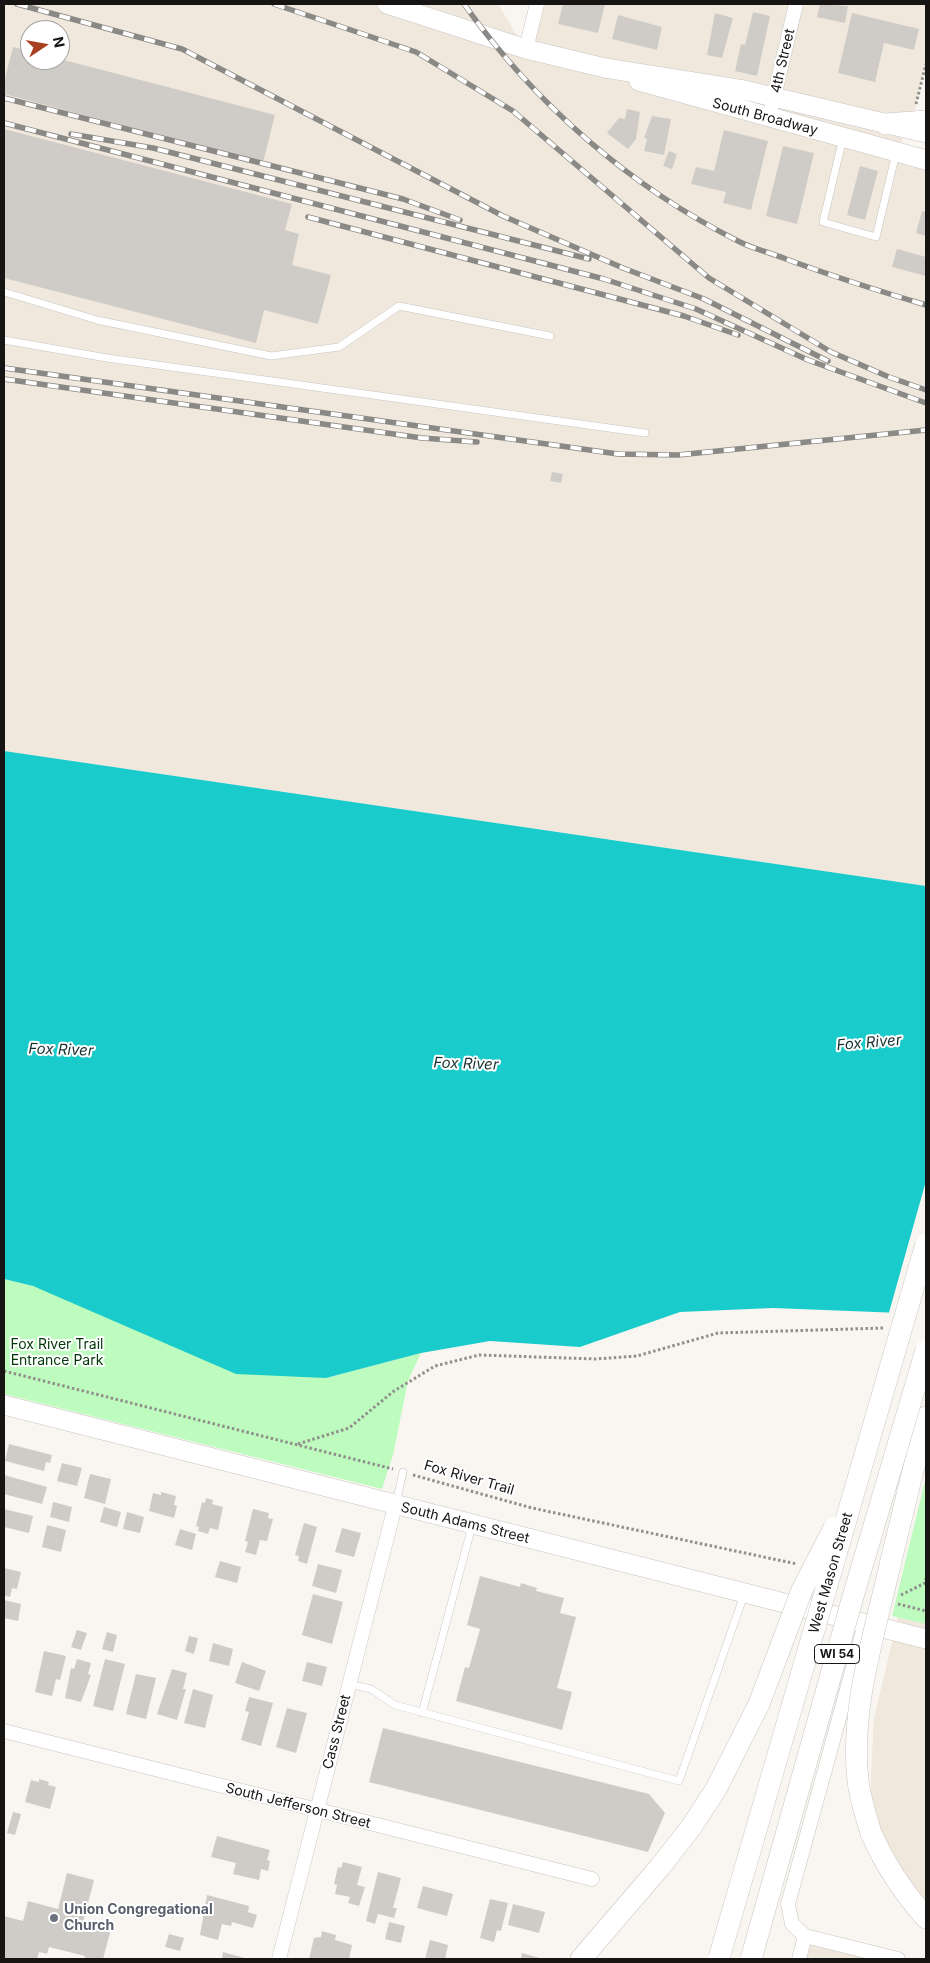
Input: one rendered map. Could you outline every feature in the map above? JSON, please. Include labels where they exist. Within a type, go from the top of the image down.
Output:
[{"type":"main road","points":[[886,124],[921,113]]},
{"type":"main road","name":"West Mason Street","points":[[719,1959],[926,1244]]},
{"type":"main road","name":"West Mason Street","points":[[751,1959],[852,1600],[926,1350]]},
{"type":"main road","points":[[926,1417],[859,1701],[856,1754],[858,1782],[871,1833],[885,1864],[909,1899],[926,1918]]},
{"type":"main road","points":[[581,1959],[660,1867],[692,1826],[716,1789],[759,1704],[802,1590],[857,1483]]},
{"type":"street","name":"South Broadway","points":[[387,4],[421,10],[526,49],[605,68],[663,76],[774,97],[926,133]]},
{"type":"street","points":[[526,49],[537,4]]},
{"type":"street","name":"4th Street","points":[[769,118],[796,4]]},
{"type":"street","name":"South Broadway","points":[[605,68],[648,85],[926,160]]},
{"type":"street","name":"South Adams Street","points":[[4,1406],[926,1639]]},
{"type":"street","name":"Cass Street","points":[[279,1959],[395,1506]]},
{"type":"street","points":[[865,1624],[788,1904],[792,1924],[805,1936],[882,1957],[898,1959]]},
{"type":"street","name":"South Jefferson Street","points":[[4,1731],[592,1880]]},
{"type":"street","points":[[799,1959],[805,1936]]},
{"type":"lane","points":[[843,138],[823,222],[876,236],[896,152]]},
{"type":"lane","points":[[4,292],[97,320],[271,356],[339,347],[399,306],[550,336]]},
{"type":"lane","points":[[4,340],[107,358],[645,433]]},
{"type":"lane","points":[[395,1506],[403,1472]]},
{"type":"lane","points":[[422,1713],[472,1525]]},
{"type":"lane","points":[[349,1684],[371,1689],[395,1705],[422,1713],[679,1781],[744,1594]]},
{"type":"path","points":[[921,113],[926,64]]},
{"type":"path","points":[[298,1444],[349,1428],[394,1391],[435,1366],[479,1355],[596,1359],[637,1356],[672,1344],[718,1333],[890,1328]]},
{"type":"path","name":"Fox River Trail","points":[[4,1371],[298,1444],[532,1508],[802,1566]]},
{"type":"path","points":[[894,1597],[910,1592],[925,1583],[926,1578]]},
{"type":"path","points":[[894,1602],[926,1611]]},
{"type":"shaded area","points":[[4,4],[498,4],[525,49],[537,4],[926,4],[926,64],[914,114],[905,130],[901,144],[926,151],[926,886],[4,751]]},
{"type":"shaded area","points":[[926,1500],[926,1918],[871,1833],[871,1774],[874,1718]]},
{"type":"shaded area","points":[[805,1936],[898,1959],[799,1959]]},
{"type":"green space","name":"Fox River Trail Entrance Park","points":[[4,1279],[33,1286],[326,1378],[421,1353],[408,1381],[393,1455],[382,1489],[4,1394]]},
{"type":"green space","points":[[926,1477],[926,1624],[892,1616]]},
{"type":"water","name":"Fox River","points":[[4,751],[926,886],[926,1314],[773,1308],[680,1312],[580,1347],[490,1341],[421,1353],[326,1378],[236,1374],[33,1286],[4,1279]]},
{"type":"pier","points":[[926,1181],[926,1317],[888,1316]]},
{"type":"building","points":[[563,4],[605,4],[598,33],[558,24]]},
{"type":"building","points":[[820,4],[848,6],[845,23],[817,17]]},
{"type":"building","points":[[753,12],[770,16],[757,76],[735,71],[741,44],[745,45]]},
{"type":"building","points":[[715,13],[733,18],[722,58],[707,55]]},
{"type":"building","points":[[852,13],[919,29],[914,50],[884,43],[875,82],[838,73]]},
{"type":"building","points":[[618,15],[662,27],[657,50],[612,39]]},
{"type":"building","points":[[13,47],[20,49],[20,70],[70,70],[70,62],[275,115],[263,162],[4,94],[4,82]]},
{"type":"building","points":[[627,109],[640,112],[636,139],[628,149],[607,133],[619,118],[625,119]]},
{"type":"building","points":[[652,116],[671,119],[664,155],[644,151],[647,139],[644,138]]},
{"type":"building","points":[[4,129],[292,204],[285,230],[299,234],[292,265],[331,275],[318,324],[264,310],[256,343],[4,278]]},
{"type":"building","points":[[724,130],[768,141],[751,210],[723,203],[726,192],[691,184],[696,167],[714,171]]},
{"type":"building","points":[[783,146],[814,153],[797,224],[766,216]]},
{"type":"building","points":[[669,151],[677,154],[672,169],[663,166]]},
{"type":"building","points":[[860,166],[878,171],[865,220],[847,215]]},
{"type":"building","points":[[922,211],[926,212],[926,236],[916,233]]},
{"type":"building","points":[[897,249],[926,257],[926,276],[892,267]]},
{"type":"building","points":[[552,472],[563,474],[561,483],[550,481]]},
{"type":"building","points":[[9,1444],[52,1455],[50,1463],[46,1462],[44,1471],[5,1461]]},
{"type":"building","points":[[62,1463],[82,1468],[77,1486],[57,1481]]},
{"type":"building","points":[[90,1474],[111,1479],[105,1504],[84,1498]]},
{"type":"building","points":[[4,1475],[47,1487],[42,1504],[4,1494]]},
{"type":"building","points":[[161,1492],[176,1496],[174,1505],[177,1506],[174,1518],[149,1511],[153,1493],[161,1495]]},
{"type":"building","points":[[206,1498],[213,1500],[212,1504],[223,1507],[218,1530],[210,1528],[208,1534],[198,1531],[199,1527],[196,1526],[202,1502],[205,1503]]},
{"type":"building","points":[[53,1502],[72,1507],[69,1522],[50,1517]]},
{"type":"building","points":[[104,1507],[121,1512],[117,1527],[100,1522]]},
{"type":"building","points":[[4,1509],[33,1516],[29,1533],[4,1527]]},
{"type":"building","points":[[253,1509],[269,1513],[268,1518],[273,1519],[267,1541],[260,1540],[256,1555],[245,1552],[248,1542],[245,1541]]},
{"type":"building","points":[[127,1512],[144,1517],[140,1533],[123,1529]]},
{"type":"building","points":[[304,1523],[317,1527],[307,1564],[298,1561],[299,1556],[295,1555]]},
{"type":"building","points":[[47,1525],[66,1530],[61,1552],[42,1547]]},
{"type":"building","points":[[342,1528],[361,1533],[354,1557],[335,1552]]},
{"type":"building","points":[[180,1529],[196,1534],[192,1550],[175,1545]]},
{"type":"building","points":[[220,1561],[241,1567],[237,1583],[215,1577]]},
{"type":"building","points":[[318,1564],[342,1570],[336,1593],[312,1586]]},
{"type":"building","points":[[4,1568],[21,1572],[17,1589],[12,1588],[10,1597],[4,1595]]},
{"type":"building","points":[[480,1576],[520,1587],[521,1583],[537,1588],[536,1591],[564,1598],[560,1613],[576,1617],[557,1688],[572,1692],[562,1730],[456,1701],[465,1667],[469,1668],[480,1629],[467,1625]]},
{"type":"building","points":[[313,1594],[343,1602],[332,1644],[302,1635]]},
{"type":"building","points":[[4,1600],[21,1604],[18,1621],[4,1618]]},
{"type":"building","points":[[77,1630],[87,1633],[81,1650],[71,1647]]},
{"type":"building","points":[[107,1632],[117,1635],[113,1652],[102,1649]]},
{"type":"building","points":[[189,1636],[198,1638],[194,1654],[185,1651]]},
{"type":"building","points":[[213,1643],[233,1649],[229,1666],[209,1661]]},
{"type":"building","points":[[44,1651],[66,1656],[60,1680],[56,1679],[52,1696],[35,1692]]},
{"type":"building","points":[[77,1659],[91,1663],[88,1674],[91,1675],[81,1702],[65,1698],[71,1668],[74,1669]]},
{"type":"building","points":[[105,1659],[125,1664],[113,1711],[93,1706]]},
{"type":"building","points":[[242,1662],[266,1671],[259,1691],[235,1683]]},
{"type":"building","points":[[307,1662],[327,1667],[322,1686],[302,1681]]},
{"type":"building","points":[[172,1669],[187,1673],[183,1689],[186,1689],[177,1720],[157,1714]]},
{"type":"building","points":[[136,1674],[156,1678],[146,1719],[126,1714]]},
{"type":"building","points":[[193,1689],[213,1695],[205,1728],[184,1723]]},
{"type":"building","points":[[249,1697],[273,1703],[261,1746],[241,1740],[249,1712],[245,1711]]},
{"type":"building","points":[[287,1708],[307,1713],[296,1753],[276,1747]]},
{"type":"building","points":[[383,1728],[649,1794],[665,1813],[648,1852],[369,1782]]},
{"type":"building","points":[[39,1779],[49,1782],[48,1785],[56,1787],[50,1809],[25,1802],[31,1780],[39,1782]]},
{"type":"building","points":[[13,1812],[21,1814],[15,1835],[7,1833]]},
{"type":"building","points":[[217,1836],[270,1850],[267,1860],[270,1861],[268,1871],[261,1869],[259,1880],[233,1874],[236,1863],[211,1857]]},
{"type":"building","points":[[343,1862],[362,1867],[357,1885],[365,1887],[359,1906],[348,1903],[350,1897],[335,1894],[337,1885],[334,1884],[338,1867],[341,1868]]},
{"type":"building","points":[[378,1872],[401,1878],[393,1908],[397,1908],[394,1918],[378,1914],[375,1924],[366,1921]]},
{"type":"building","name":"Union Congregational Church","points":[[67,1873],[94,1880],[83,1922],[111,1929],[103,1959],[84,1959],[85,1956],[49,1947],[47,1954],[39,1952],[37,1959],[4,1959],[4,1916],[23,1921],[28,1901],[58,1909]]},
{"type":"building","points":[[423,1886],[453,1894],[447,1916],[417,1908]]},
{"type":"building","points":[[207,1895],[249,1906],[248,1912],[257,1915],[253,1928],[232,1922],[231,1926],[222,1924],[218,1940],[200,1935]]},
{"type":"building","points":[[490,1899],[508,1903],[501,1931],[497,1930],[494,1942],[480,1938]]},
{"type":"building","points":[[513,1904],[545,1912],[539,1933],[508,1925]]},
{"type":"building","points":[[389,1922],[405,1926],[401,1943],[385,1939]]},
{"type":"building","points":[[322,1931],[336,1935],[335,1940],[352,1945],[349,1959],[309,1959],[314,1938],[321,1937]]},
{"type":"building","points":[[169,1934],[184,1938],[180,1951],[165,1947]]},
{"type":"building","points":[[430,1940],[448,1945],[445,1959],[425,1959]]},
{"type":"building","points":[[223,1952],[248,1959],[222,1959]]},
{"type":"building","points":[[522,1953],[543,1959],[521,1959]]},
{"type":"railway","points":[[17,4],[182,49],[503,216],[623,268],[704,299],[828,361]]},
{"type":"railway","points":[[274,4],[416,52],[513,111],[709,278],[831,352],[889,377],[926,390]]},
{"type":"railway","points":[[464,4],[491,40],[553,108],[587,140],[660,196],[699,220],[745,244],[873,289],[926,305]]},
{"type":"railway","points":[[4,98],[403,199],[460,220]]},
{"type":"railway","points":[[4,123],[604,279],[696,309],[808,360],[926,403]]},
{"type":"railway","points":[[71,134],[153,148],[589,259]]},
{"type":"railway","points":[[308,217],[684,316],[738,335]]},
{"type":"railway","points":[[4,368],[618,454],[678,455],[926,430]]},
{"type":"railway","points":[[4,379],[422,438],[477,442]]},
{"type":"place","name":"Union Congregational Church","points":[[54,1918]]}]
